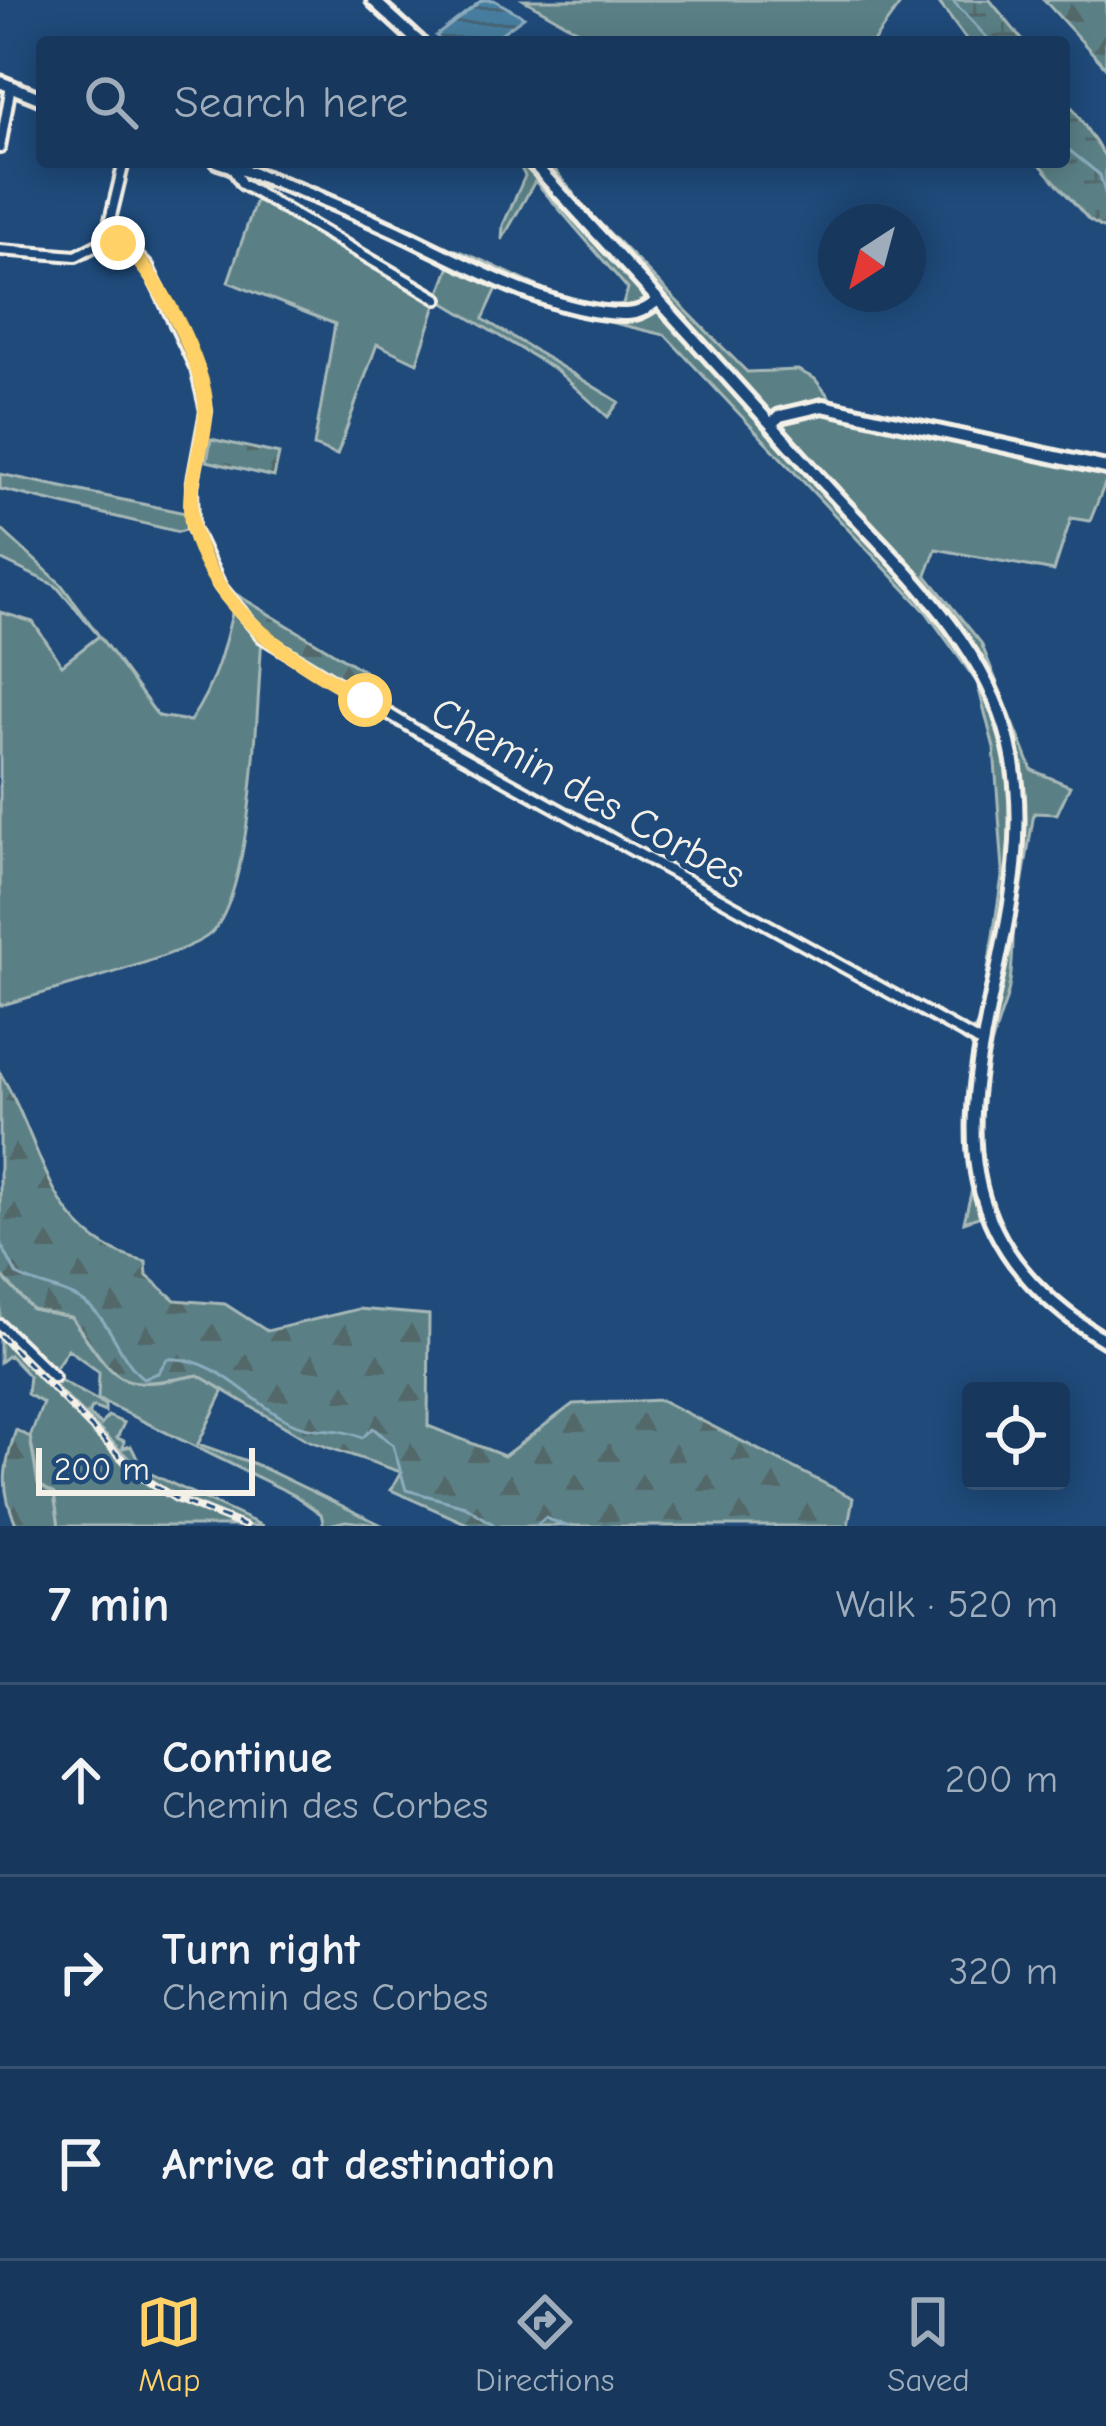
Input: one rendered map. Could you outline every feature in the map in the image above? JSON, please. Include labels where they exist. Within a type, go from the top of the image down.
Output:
[{"type":"main road","points":[[373,0],[412,36]]},
{"type":"main road","points":[[6,83],[36,96]]},
{"type":"main road","points":[[238,168],[307,192],[455,260],[572,305],[622,314],[637,313],[658,300]]},
{"type":"main road","points":[[537,168],[939,612],[974,659],[998,709],[1015,769],[1016,820],[972,1133],[987,1216],[1034,1288],[1106,1340]]},
{"type":"main road","points":[[770,424],[779,416],[824,406],[1106,468]]},
{"type":"street","points":[[0,148],[6,83]]},
{"type":"street","points":[[0,250],[76,256],[105,241],[123,168]]},
{"type":"street","points":[[233,168],[242,184],[438,299]]},
{"type":"street","name":"Chemin des Corbes","points":[[105,241],[133,252],[148,267],[196,369],[206,411],[190,508],[193,528],[221,587],[262,637],[437,742],[983,1044]]},
{"type":"street","points":[[0,1325],[54,1377]]},
{"type":"green space","points":[[524,0],[903,0],[877,36],[587,36]]},
{"type":"green space","points":[[937,0],[990,0],[1019,36],[964,36]]},
{"type":"green space","points":[[1044,0],[1106,0],[1106,68]]},
{"type":"green space","points":[[1070,104],[1106,158],[1106,230],[1089,220],[1043,168],[1070,168]]},
{"type":"green space","points":[[521,168],[554,168],[582,205],[747,372],[798,370],[815,379],[833,402],[1106,461],[1106,481],[1090,521],[1071,518],[1054,571],[936,549],[926,575],[981,643],[1032,770],[1070,786],[1057,814],[1034,813],[1021,891],[1016,891],[1008,990],[980,1102],[979,1147],[986,1189],[1002,1228],[1027,1265],[1062,1299],[1106,1331],[1106,1347],[1030,1292],[981,1216],[964,1222],[972,1189],[968,1112],[977,1056],[968,1039],[980,1021],[1003,870],[994,748],[977,682],[927,613],[665,335],[563,311],[499,284],[483,319],[619,402],[608,417],[556,370],[438,299],[417,363],[377,344],[337,455],[314,446],[335,324],[228,282],[258,194],[438,298],[456,250],[561,296],[623,304],[628,289],[535,181],[502,240],[503,225],[525,176]]},
{"type":"green space","points":[[211,439],[279,454],[274,477],[207,461]]},
{"type":"green space","points":[[0,474],[190,514],[192,528],[179,532],[0,489]]},
{"type":"green space","points":[[0,528],[61,584],[158,716],[190,721],[212,680],[234,605],[293,653],[356,689],[357,695],[262,637],[251,795],[236,880],[225,913],[210,934],[196,943],[0,1006],[0,612],[33,622],[62,665],[99,636],[56,586],[0,559]]},
{"type":"green space","points":[[234,593],[367,673],[356,689],[267,635],[240,607]]},
{"type":"green space","points":[[0,1073],[68,1212],[87,1233],[113,1250],[146,1262],[147,1276],[175,1300],[225,1304],[267,1331],[358,1309],[429,1315],[428,1426],[504,1456],[573,1404],[661,1400],[853,1498],[848,1526],[472,1526],[391,1490],[401,1472],[309,1441],[198,1375],[149,1382],[121,1377],[71,1317],[32,1309],[0,1274]]},
{"type":"green space","points":[[0,1274],[32,1309],[71,1317],[121,1377],[150,1382],[198,1375],[224,1390],[198,1444],[255,1464],[384,1526],[346,1521],[324,1526],[321,1514],[294,1495],[98,1399],[99,1372],[68,1349],[51,1375],[105,1405],[105,1412],[93,1407],[88,1414],[101,1425],[108,1416],[124,1423],[117,1438],[124,1441],[123,1448],[131,1446],[143,1470],[263,1526],[249,1526],[158,1487],[0,1332]]},
{"type":"green space","points":[[0,1337],[132,1472],[176,1501],[238,1526],[59,1526],[39,1484],[30,1437],[43,1403],[27,1394],[29,1376],[9,1355],[0,1362]]},
{"type":"green space","points":[[16,1430],[30,1437],[38,1484],[54,1494],[59,1526],[17,1526],[5,1479]]},
{"type":"water","points":[[482,0],[494,0],[524,17],[497,36],[436,36]]},
{"type":"waterway","points":[[952,0],[985,36]]},
{"type":"waterway","points":[[1070,151],[1100,175],[1106,196]]},
{"type":"waterway","points":[[0,1242],[17,1275],[90,1307],[143,1378],[158,1373],[167,1359],[185,1360],[217,1372],[299,1426],[362,1438],[373,1428],[393,1445],[406,1490],[465,1506],[496,1526]]},
{"type":"waterway","points":[[536,1526],[545,1518],[566,1526]]},
{"type":"railway","points":[[0,1335],[138,1475],[176,1499],[245,1526]]},
{"type":"route","points":[[118,243],[148,267],[204,396],[206,411],[190,508],[205,561],[262,637],[365,700]]}]
